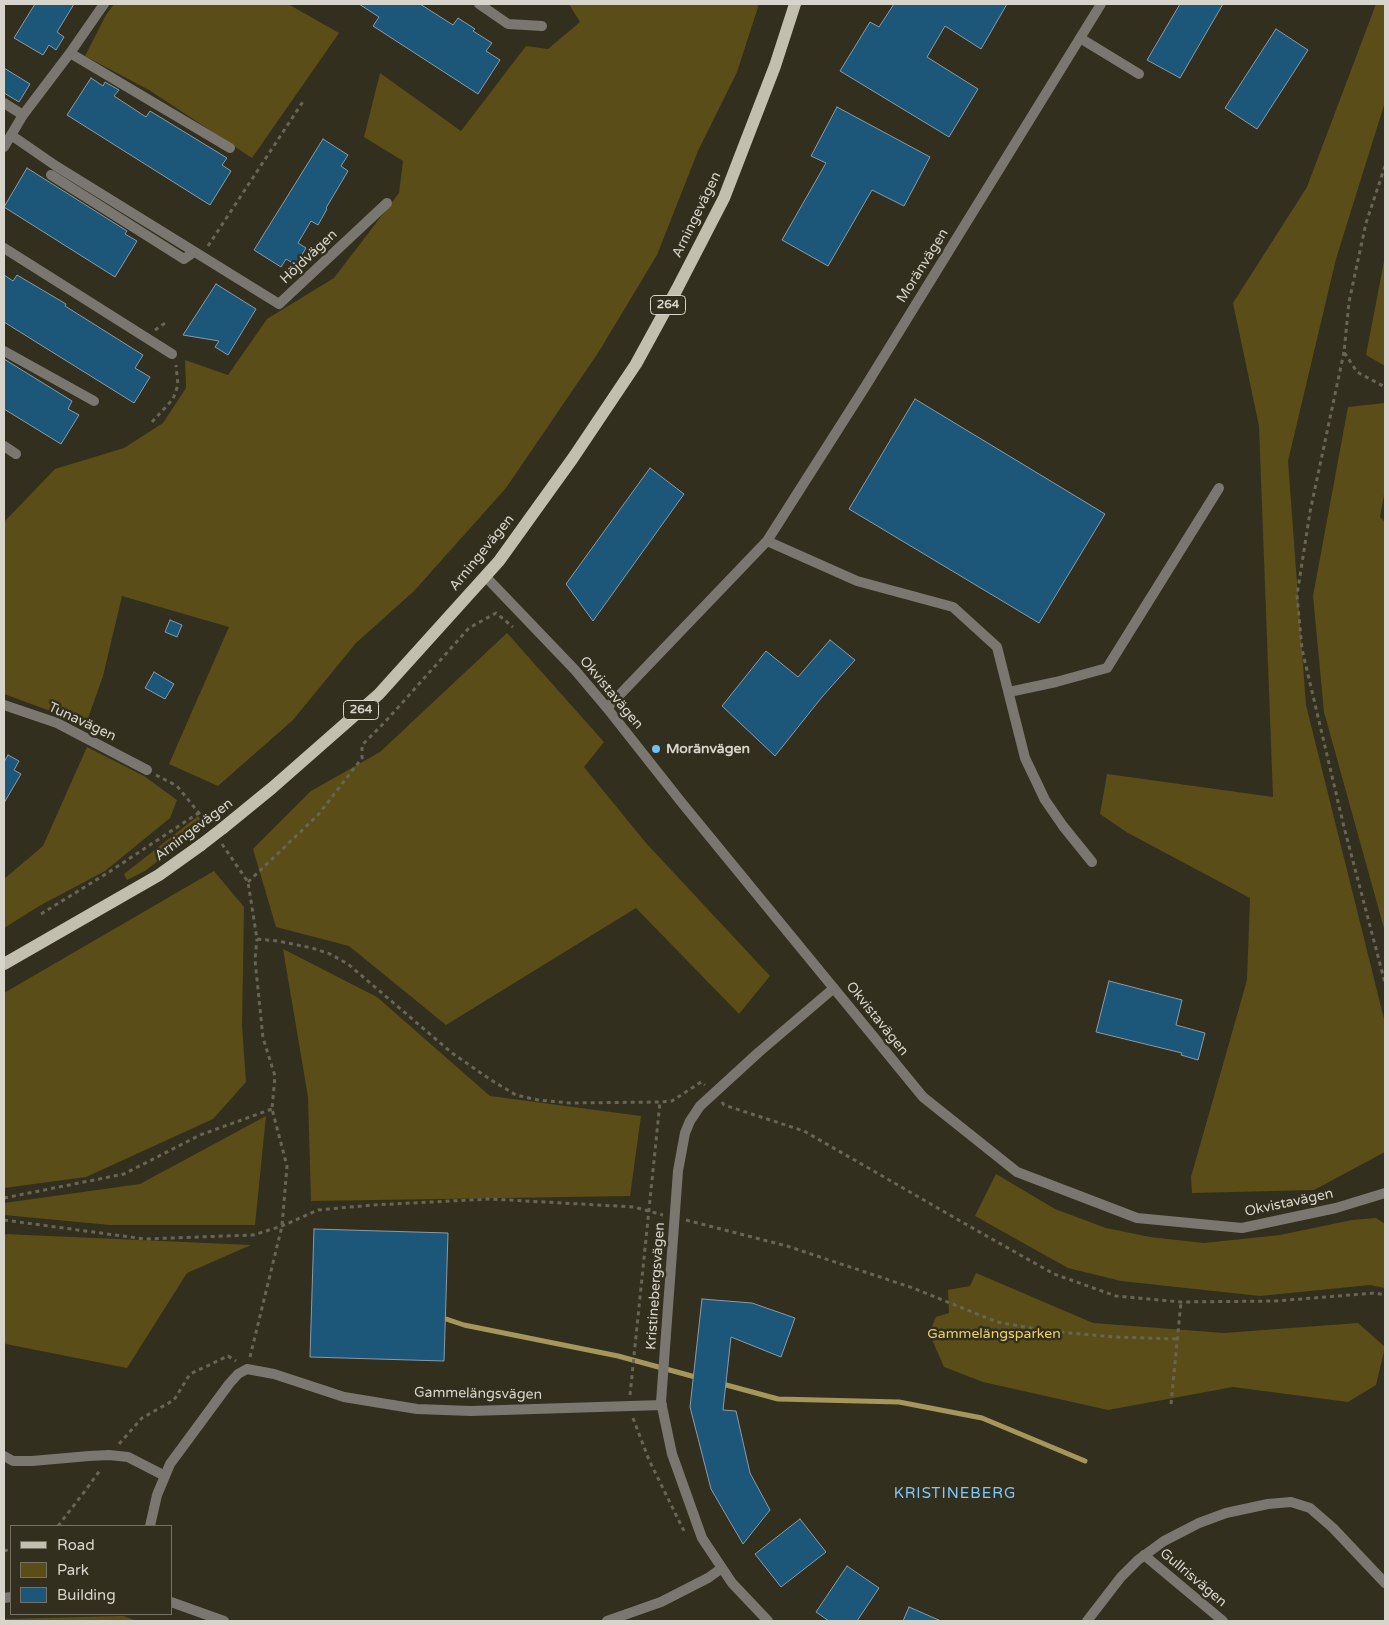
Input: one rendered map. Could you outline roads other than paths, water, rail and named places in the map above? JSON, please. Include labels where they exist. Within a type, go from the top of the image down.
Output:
[{"type":"main road","name":"Arningevägen","points":[[4,964],[159,875],[201,845],[217,828],[272,788],[379,694],[499,561],[636,364],[664,314],[724,198],[775,66],[795,4]]},
{"type":"street","points":[[4,147],[23,115],[104,4]]},
{"type":"street","points":[[479,4],[508,24],[542,26]]},
{"type":"street","name":"Moränvägen","points":[[607,708],[767,541],[1101,4]]},
{"type":"street","points":[[1080,38],[1139,74]]},
{"type":"street","points":[[70,53],[230,148]]},
{"type":"street","points":[[4,103],[23,115]]},
{"type":"street","name":"Höjdvägen","points":[[11,135],[56,166],[279,304],[387,203]]},
{"type":"street","points":[[50,175],[184,259],[198,254]]},
{"type":"street","points":[[4,248],[172,354]]},
{"type":"street","points":[[4,351],[94,401]]},
{"type":"street","points":[[4,446],[16,454]]},
{"type":"street","points":[[1009,692],[1048,684],[1106,668],[1219,488]]},
{"type":"street","points":[[767,541],[856,581],[953,607],[997,647],[1025,758],[1046,800],[1063,826],[1092,862]]},
{"type":"street","name":"Okvistavägen","points":[[485,576],[575,670],[607,708],[682,803],[923,1097],[1017,1172],[1137,1218],[1242,1228],[1336,1208],[1385,1193]]},
{"type":"street","name":"Tunavägen","points":[[4,705],[57,723],[147,770]]},
{"type":"street","name":"Kristinebergsvägen","points":[[768,1621],[732,1583],[702,1538],[672,1454],[662,1405],[678,1171],[685,1133],[700,1106],[759,1052],[834,988]]},
{"type":"street","name":"Gammelängsvägen","points":[[165,1476],[170,1464],[228,1384],[238,1374],[247,1369],[274,1374],[344,1397],[418,1409],[471,1411],[662,1405]]},
{"type":"street","points":[[4,1456],[13,1461],[109,1455],[128,1458],[165,1476],[157,1495],[150,1525]]},
{"type":"street","points":[[1087,1621],[1121,1577],[1144,1555],[1164,1541],[1208,1520],[1268,1504],[1291,1502],[1310,1508],[1333,1528],[1385,1583]]},
{"type":"street","name":"Gullrisvägen","points":[[1144,1555],[1224,1621]]},
{"type":"street","points":[[607,1621],[661,1602],[708,1578],[722,1568]]},
{"type":"street","points":[[172,1602],[224,1621]]},
{"type":"waterway","points":[[440,1317],[464,1325],[618,1356],[699,1378]]},
{"type":"waterway","points":[[719,1383],[778,1399],[899,1402],[982,1418],[1085,1461]]},
{"type":"place","name":"Moränvägen","points":[[656,749]]},
{"type":"district","name":"KRISTINEBERG","points":[[955,1494]]},
{"type":"park label","name":"Gammelängsparken","points":[[994,1334]]}]
